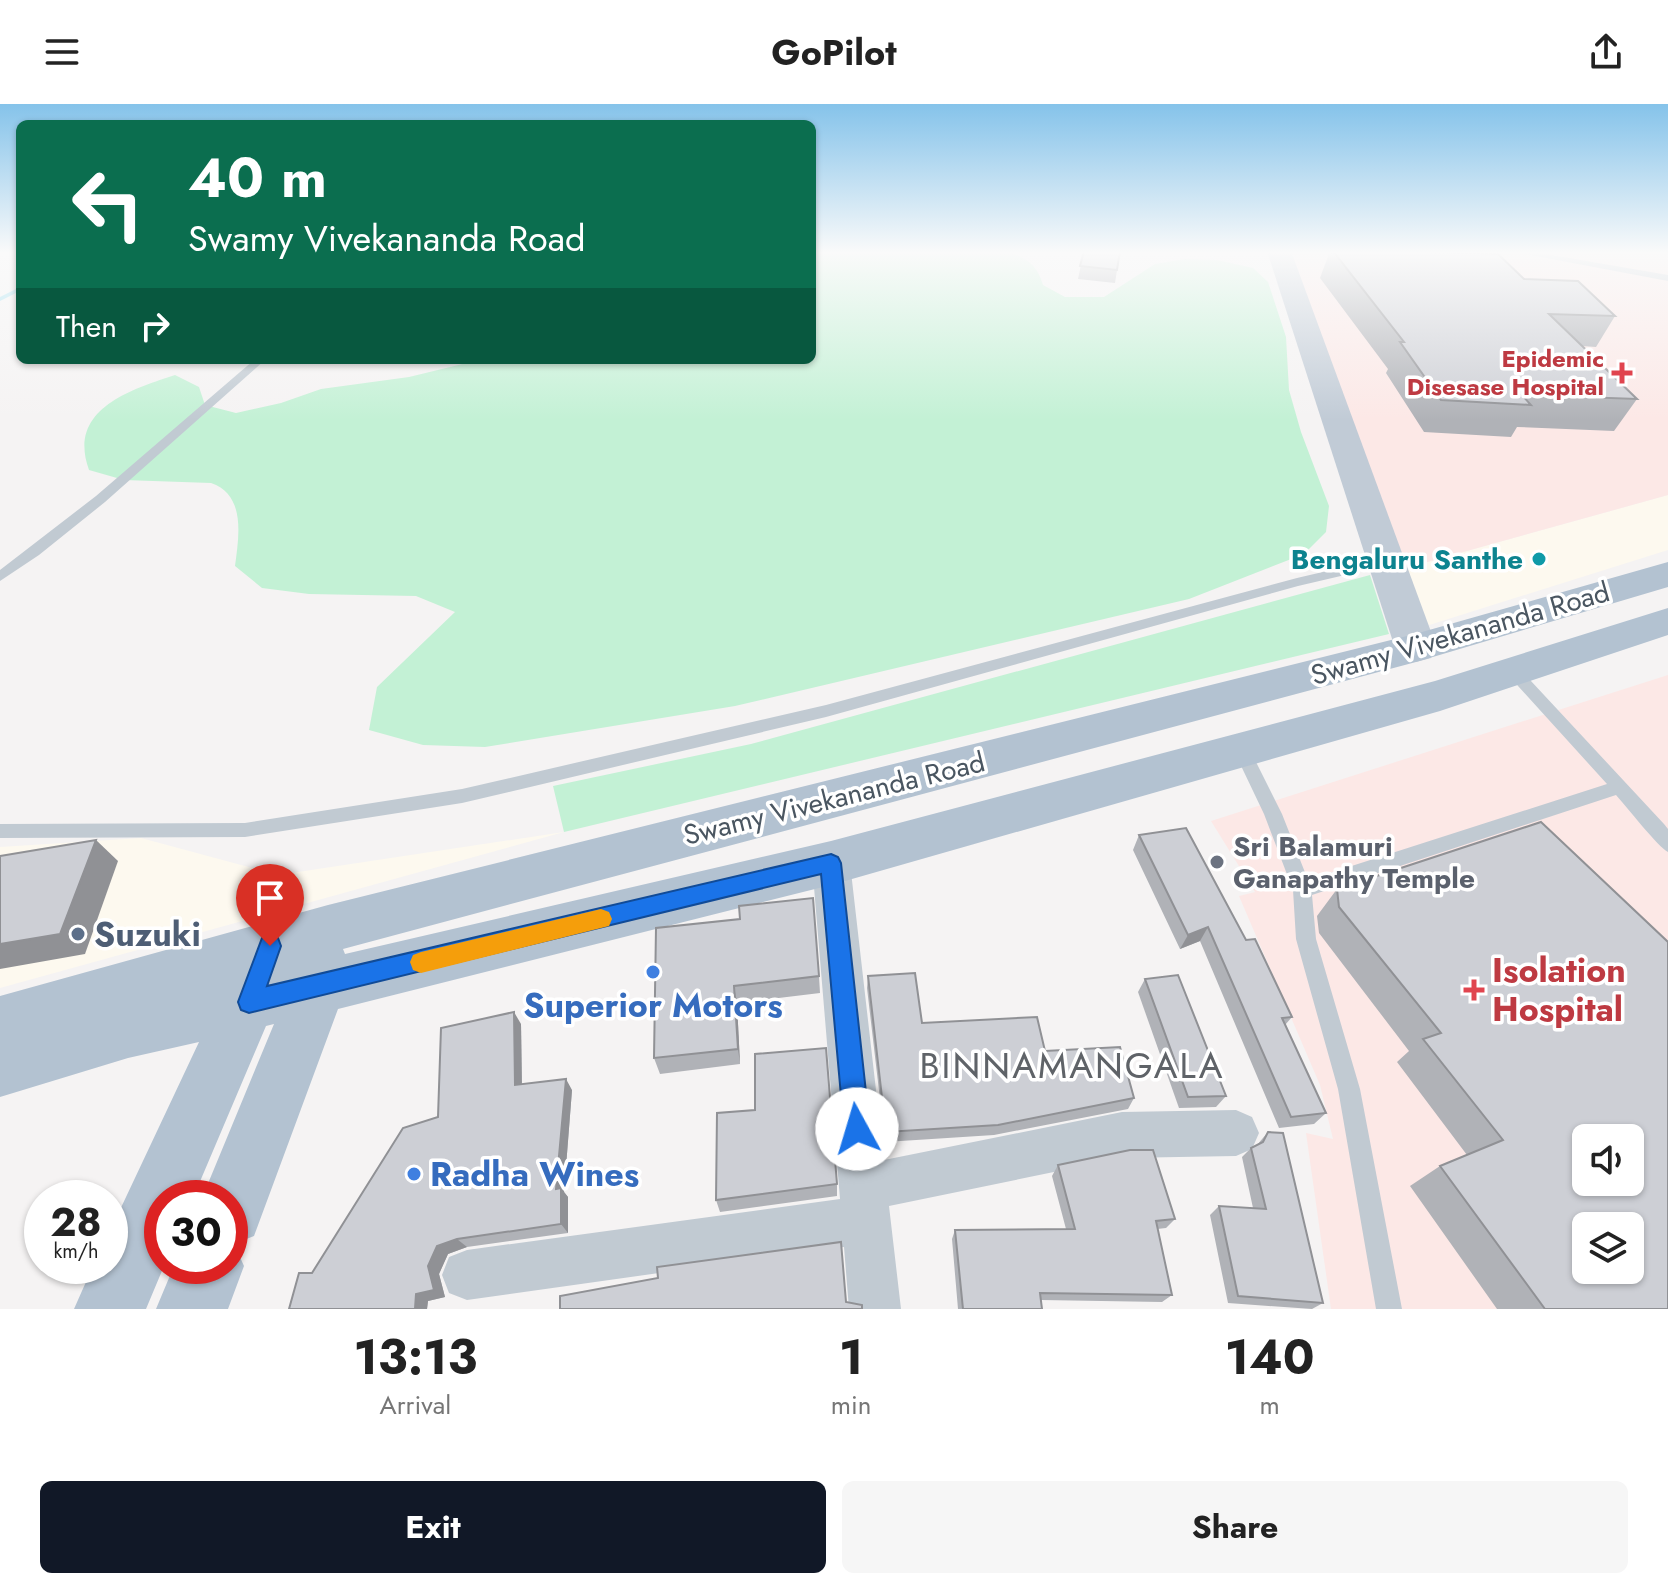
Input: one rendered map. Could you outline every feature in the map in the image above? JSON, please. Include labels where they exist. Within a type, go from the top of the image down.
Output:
[{"type":"main road","name":"Swamy Vivekananda Road","points":[[0,1067],[128,1030],[260,974],[328,929],[1416,648],[1668,574]]},
{"type":"main road","name":"Swamy Vivekananda Road","points":[[0,1024],[260,974],[318,987],[831,863],[1440,695],[1668,621]]},
{"type":"main road","points":[[243,1180],[318,987],[328,929]]},
{"type":"main road","points":[[110,1309],[260,974]]},
{"type":"main road","points":[[192,1309],[202,1284]]},
{"type":"street","points":[[1299,307],[1416,648]]},
{"type":"street","points":[[831,863],[875,1309]]},
{"type":"street","points":[[467,1275],[864,1204],[1122,1135],[1236,1133]]},
{"type":"lane","points":[[0,577],[123,481],[255,364]]},
{"type":"lane","points":[[0,831],[245,830],[462,796],[826,711],[1297,582],[1387,561]]},
{"type":"lane","points":[[1513,671],[1668,844]]},
{"type":"lane","points":[[1241,749],[1273,814],[1302,890],[1306,939],[1349,1089],[1389,1309]]},
{"type":"lane","points":[[1302,890],[1620,787]]},
{"type":"shaded area","points":[[1309,307],[1668,307],[1668,495],[1406,568]]},
{"type":"shaded area","name":"Bengaluru Santhe","points":[[1668,495],[1668,550],[1426,626],[1406,568]]},
{"type":"shaded area","name":"Isolation Hospital","points":[[1668,675],[1668,1309],[1331,1309],[1306,1133],[1333,1139],[1320,1085],[1239,896],[1255,892],[1211,821]]},
{"type":"shaded area","points":[[564,832],[0,988],[0,847],[141,838],[278,875]]},
{"type":"green space","points":[[816,307],[1276,307],[1286,337],[1289,390],[1329,506],[1326,532],[1304,554],[1189,599],[735,706],[485,747],[423,745],[369,730],[377,687],[455,612],[416,596],[309,594],[262,588],[235,566],[238,518],[230,497],[222,489],[211,483],[124,480],[89,470],[84,449],[94,418],[106,406],[139,388],[175,375],[199,387],[205,405],[236,413],[281,403],[321,389],[409,377],[463,364],[816,364]]},
{"type":"green space","points":[[1370,575],[1389,634],[564,832],[553,786],[751,744]]},
{"type":"building","points":[[1377,307],[1606,307],[1615,316],[1549,314],[1637,399],[1522,395],[1531,405],[1441,400],[1400,342],[1404,342]]},
{"type":"building","points":[[1541,822],[1668,942],[1668,1309],[1545,1309],[1440,1166],[1503,1140],[1423,1039],[1441,1033],[1339,907],[1337,889]]},
{"type":"building","points":[[1186,828],[1246,940],[1255,939],[1292,1017],[1282,1018],[1326,1113],[1291,1117],[1208,927],[1188,935],[1139,835]]},
{"type":"building","points":[[96,840],[60,934],[0,944],[0,856]]},
{"type":"building","points":[[813,898],[819,976],[734,986],[738,1049],[654,1058],[656,928],[740,919],[739,906]]},
{"type":"building","points":[[915,973],[922,1023],[1037,1017],[1045,1051],[1120,1047],[1134,1098],[998,1125],[886,1132],[868,976]]},
{"type":"building","points":[[1178,975],[1226,1096],[1188,1097],[1145,979]]},
{"type":"building","points":[[514,1012],[515,1085],[566,1079],[556,1189],[561,1188],[561,1224],[457,1239],[437,1246],[428,1266],[434,1290],[416,1294],[415,1309],[289,1309],[299,1273],[312,1273],[403,1128],[438,1117],[441,1028]]},
{"type":"building","points":[[826,1048],[837,1184],[716,1200],[717,1113],[755,1110],[755,1054]]},
{"type":"building","points":[[1268,1132],[1283,1133],[1323,1303],[1238,1296],[1219,1206],[1266,1209],[1251,1148],[1263,1142]]},
{"type":"building","points":[[1130,1150],[1153,1150],[1175,1219],[1156,1221],[1172,1295],[1040,1293],[1042,1309],[963,1309],[955,1230],[1075,1229],[1058,1165]]},
{"type":"building","points":[[841,1242],[846,1302],[862,1305],[862,1309],[560,1309],[560,1296],[658,1278],[657,1267]]},
{"type":"slow traffic","points":[[421,962],[601,919]]},
{"type":"place","name":"Epidemic Disesase Hospital","points":[[1622,373]]},
{"type":"place","name":"Bengaluru Santhe","points":[[1539,559]]},
{"type":"place","name":"Sri Balamuri Ganapathy Temple","points":[[1217,862]]},
{"type":"place","name":"Suzuki","points":[[78,934]]},
{"type":"place","name":"Superior Motors","points":[[653,972]]},
{"type":"place","name":"Isolation Hospital","points":[[1474,990]]},
{"type":"place","name":"Radha Wines","points":[[414,1174]]},
{"type":"district","name":"BINNAMANGALA","points":[[1072,1065]]},
{"type":"route","points":[[270,946],[249,1002],[831,863],[857,1129]]}]
